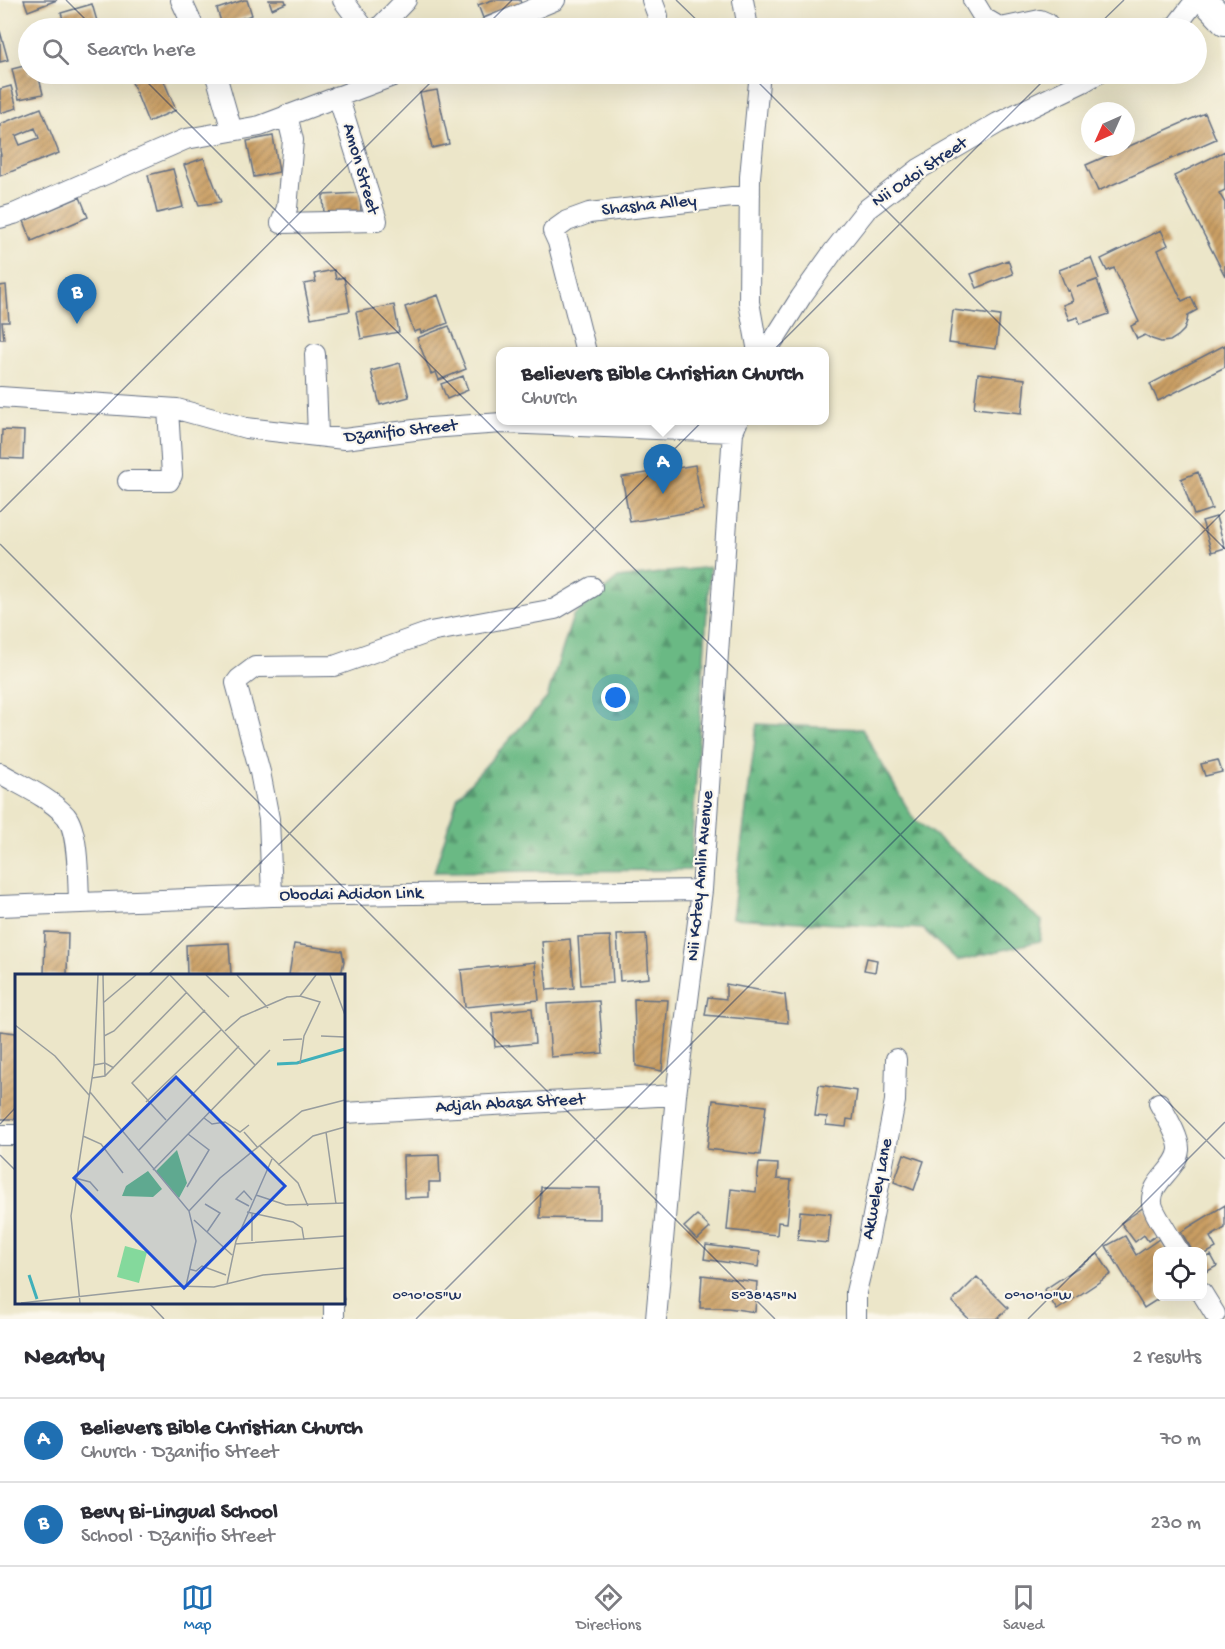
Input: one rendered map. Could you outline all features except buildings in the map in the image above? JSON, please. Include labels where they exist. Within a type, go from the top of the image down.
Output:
[{"type":"main road","points":[[1204,0],[1225,22]]},
{"type":"street","points":[[181,0],[189,18]]},
{"type":"street","points":[[343,0],[356,18]]},
{"type":"street","points":[[389,18],[406,0]]},
{"type":"street","points":[[512,18],[555,0]]},
{"type":"street","points":[[652,0],[658,18]]},
{"type":"street","points":[[743,0],[746,18]]},
{"type":"street","points":[[973,0],[984,18]]},
{"type":"street","points":[[1182,18],[1196,0]]},
{"type":"street","points":[[219,84],[231,131]]},
{"type":"street","points":[[0,218],[186,139],[260,126],[369,84]]},
{"type":"street","points":[[757,347],[749,302],[750,177],[759,84]]},
{"type":"street","name":"Nii Odoi Street","points":[[769,347],[814,279],[867,209],[920,170],[998,123],[1071,84]]},
{"type":"street","name":"Amon Street","points":[[287,115],[293,140],[286,208],[281,223],[377,221],[338,96]]},
{"type":"street","name":"Shasha Alley","points":[[585,347],[558,242],[553,231],[567,221],[589,213],[750,195]]},
{"type":"street","points":[[315,354],[318,436]]},
{"type":"street","name":"Dzanifio Street","points":[[0,397],[177,410],[246,428],[344,440],[430,428],[496,423]]},
{"type":"street","points":[[128,481],[169,481],[171,479],[168,409]]},
{"type":"street","name":"Dzanifio Street","points":[[658,425],[736,426]]},
{"type":"street","name":"Nii Kotey Amlin Avenue","points":[[656,1319],[676,1095],[702,890],[736,426]]},
{"type":"street","points":[[272,896],[269,819],[260,772],[236,683],[239,679],[255,667],[334,666],[430,632],[555,609],[592,587]]},
{"type":"street","points":[[0,773],[53,804],[67,818],[73,830],[79,903]]},
{"type":"street","name":"Obodai Adidon Link","points":[[0,906],[272,896],[702,890]]},
{"type":"street","name":"Akweley Lane","points":[[856,1319],[856,1292],[895,1101],[896,1059]]},
{"type":"street","name":"Adjah Abasa Street","points":[[345,1113],[676,1095]]},
{"type":"street","points":[[1159,1103],[1177,1140],[1179,1150],[1175,1161],[1155,1188],[1152,1205],[1177,1247]]},
{"type":"street","points":[[0,1136],[15,1135]]},
{"type":"street","points":[[1207,1299],[1216,1313]]},
{"type":"green space","points":[[710,567],[690,870],[434,872],[458,796],[547,698],[573,616],[618,578]]},
{"type":"green space","points":[[757,724],[862,729],[913,818],[1042,921],[1040,941],[957,961],[923,929],[732,918]]},
{"type":"place","name":"Bevy Bi-Lingual School","points":[[77,324]]},
{"type":"place","name":"Believers Bible Christian Church","points":[[663,494]]}]
